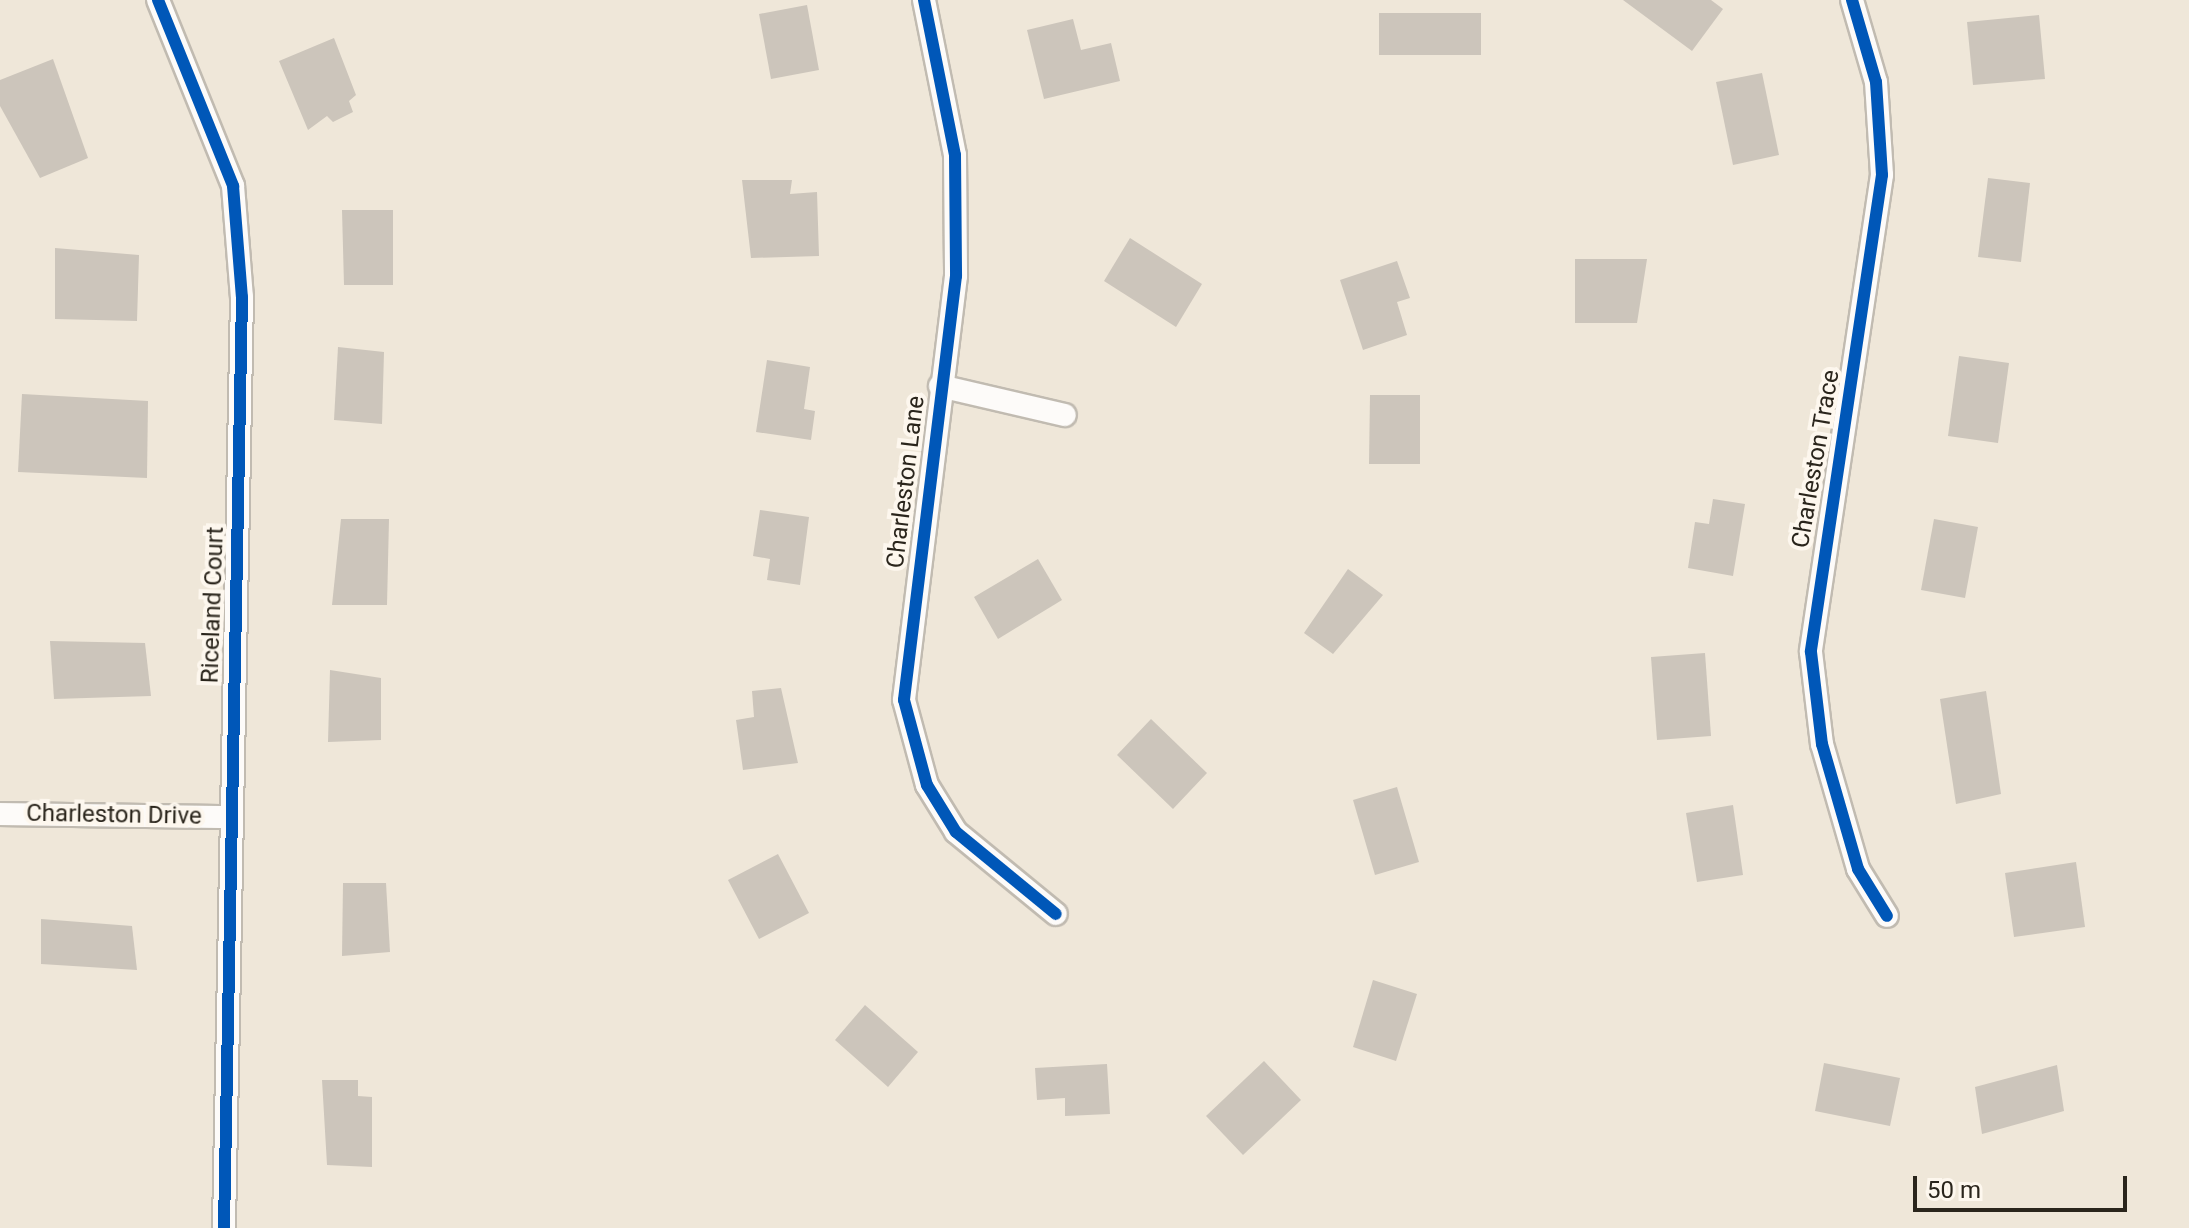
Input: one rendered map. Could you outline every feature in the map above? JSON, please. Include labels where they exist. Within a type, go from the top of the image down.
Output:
[{"type":"street","name":"Riceland Court","points":[[158,0],[213,127],[238,228],[227,817],[224,1228]]},
{"type":"street","name":"Charleston Lane","points":[[924,0],[955,155],[956,276],[940,386],[904,700],[911,742],[956,832],[1056,914]]},
{"type":"street","name":"Charleston Trace","points":[[1852,0],[1876,82],[1882,175],[1811,652],[1830,772],[1858,869],[1887,916]]},
{"type":"street","points":[[940,386],[1065,415]]},
{"type":"street","name":"Charleston Drive","points":[[0,814],[227,817]]},
{"type":"building","points":[[1623,0],[1711,0],[1723,9],[1692,51]]},
{"type":"building","points":[[807,5],[819,70],[771,79],[759,14]]},
{"type":"building","points":[[1379,13],[1481,13],[1481,55],[1379,55]]},
{"type":"building","points":[[2039,15],[2045,79],[1973,85],[1967,22]]},
{"type":"building","points":[[1073,19],[1081,50],[1111,43],[1120,81],[1044,99],[1027,30]]},
{"type":"building","points":[[334,38],[356,95],[349,101],[353,112],[333,122],[327,116],[308,130],[279,61]]},
{"type":"building","points":[[53,59],[88,158],[40,178],[0,106],[0,80]]},
{"type":"building","points":[[1762,73],[1779,155],[1733,165],[1716,82]]},
{"type":"building","points":[[1988,178],[2030,183],[2021,262],[1978,257]]},
{"type":"building","points":[[742,180],[792,180],[790,194],[817,192],[819,256],[751,258]]},
{"type":"building","points":[[342,210],[393,210],[393,285],[344,285]]},
{"type":"building","points":[[1130,238],[1202,284],[1176,327],[1104,281]]},
{"type":"building","points":[[55,248],[139,255],[137,321],[55,319]]},
{"type":"building","points":[[1575,259],[1647,259],[1637,323],[1575,323]]},
{"type":"building","points":[[1397,261],[1410,298],[1397,302],[1407,335],[1363,350],[1340,280]]},
{"type":"building","points":[[338,347],[384,352],[382,424],[334,420]]},
{"type":"building","points":[[1959,356],[2009,363],[1998,443],[1948,436]]},
{"type":"building","points":[[767,360],[810,367],[804,409],[815,411],[811,440],[756,432]]},
{"type":"building","points":[[22,394],[148,401],[147,478],[18,472]]},
{"type":"building","points":[[1370,395],[1420,395],[1420,464],[1369,464]]},
{"type":"building","points":[[1713,499],[1745,504],[1733,576],[1688,568],[1695,522],[1709,524]]},
{"type":"building","points":[[760,510],[809,517],[800,585],[767,580],[770,559],[753,556]]},
{"type":"building","points":[[341,519],[389,519],[387,605],[332,605]]},
{"type":"building","points":[[1934,519],[1978,527],[1965,598],[1921,590]]},
{"type":"building","points":[[1038,559],[1062,600],[998,639],[974,597]]},
{"type":"building","points":[[1348,569],[1383,595],[1333,654],[1304,633]]},
{"type":"building","points":[[50,641],[145,643],[151,696],[54,699]]},
{"type":"building","points":[[1705,653],[1711,736],[1657,740],[1651,657]]},
{"type":"building","points":[[330,670],[381,678],[381,740],[328,742]]},
{"type":"building","points":[[781,688],[798,763],[743,770],[736,720],[754,717],[752,691]]},
{"type":"building","points":[[1986,691],[2001,794],[1956,804],[1940,699]]},
{"type":"building","points":[[1151,719],[1207,773],[1173,809],[1117,755]]},
{"type":"building","points":[[1397,787],[1419,862],[1375,875],[1353,800]]},
{"type":"building","points":[[1733,805],[1743,875],[1697,882],[1686,813]]},
{"type":"building","points":[[778,854],[809,913],[759,939],[728,880]]},
{"type":"building","points":[[2076,862],[2085,927],[2014,937],[2005,873]]},
{"type":"building","points":[[343,883],[386,883],[390,952],[342,956]]},
{"type":"building","points":[[41,919],[132,926],[137,970],[41,964]]},
{"type":"building","points":[[1373,980],[1417,994],[1396,1061],[1353,1047]]},
{"type":"building","points":[[865,1005],[918,1052],[888,1087],[835,1040]]},
{"type":"building","points":[[1264,1061],[1301,1100],[1243,1155],[1206,1116]]},
{"type":"building","points":[[1824,1063],[1900,1078],[1890,1126],[1815,1111]]},
{"type":"building","points":[[1107,1064],[1110,1114],[1065,1116],[1065,1098],[1037,1100],[1035,1068]]},
{"type":"building","points":[[2057,1065],[2064,1111],[1982,1134],[1975,1087]]},
{"type":"building","points":[[322,1080],[358,1080],[358,1096],[372,1097],[372,1167],[327,1165]]},
{"type":"cycle path","points":[[158,0],[233,186],[242,297],[224,1228]]},
{"type":"cycle path","points":[[924,0],[955,155],[956,276],[904,700],[927,785],[956,832],[1056,914]]},
{"type":"cycle path","points":[[1852,0],[1876,82],[1882,175],[1811,652],[1822,744],[1858,869],[1887,916]]}]
